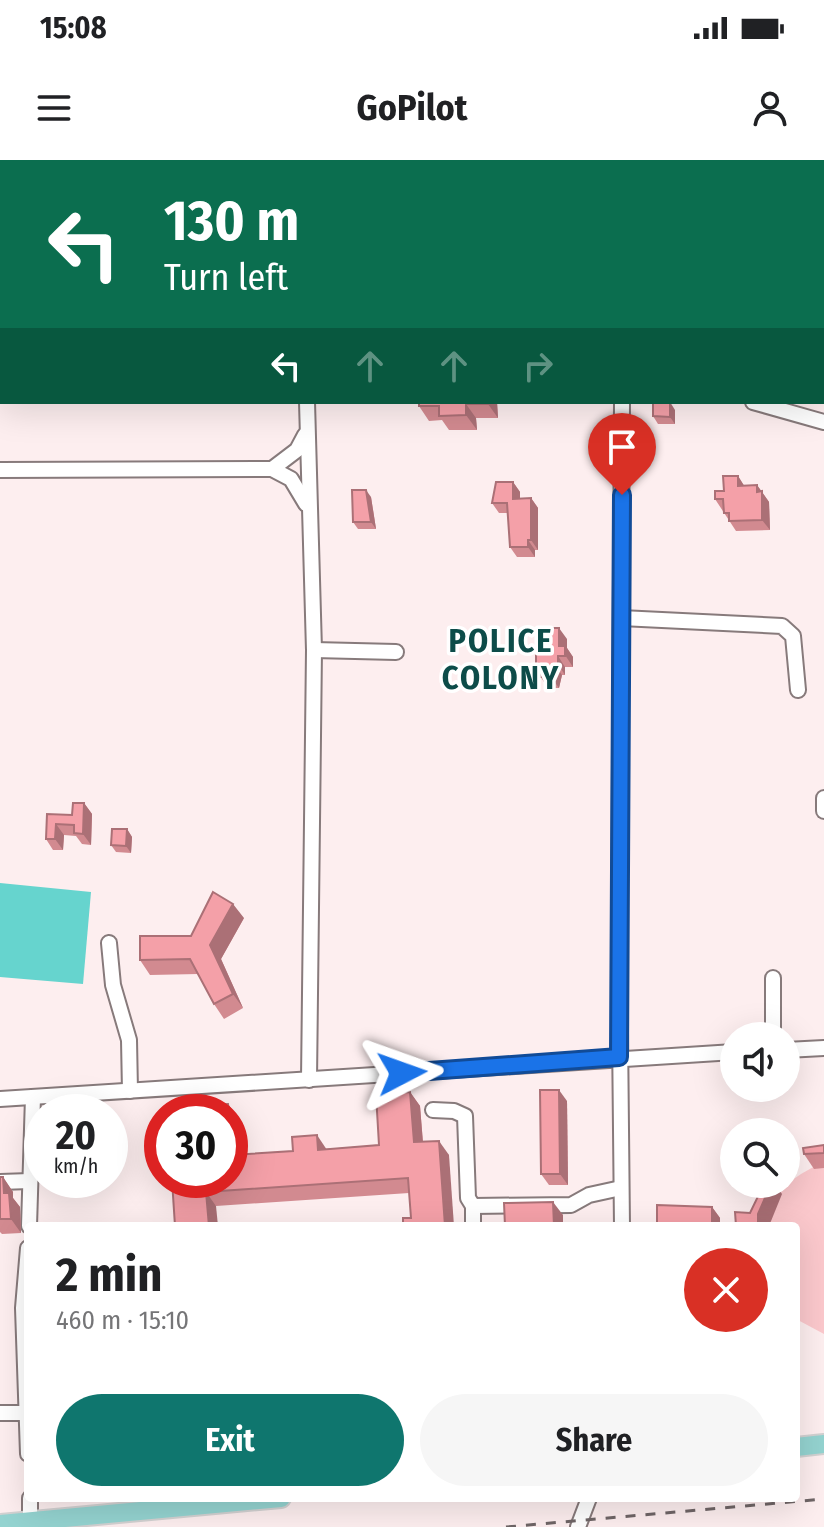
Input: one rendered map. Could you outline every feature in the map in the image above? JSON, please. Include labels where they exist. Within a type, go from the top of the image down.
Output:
[{"type":"main road","points":[[800,1447],[824,1444]]},
{"type":"main road","points":[[0,1524],[237,1502]]},
{"type":"street","points":[[307,404],[314,650],[309,1080]]},
{"type":"street","points":[[622,404],[619,1057],[622,1222]]},
{"type":"street","points":[[760,404],[824,422]]},
{"type":"street","points":[[272,469],[297,450],[307,431]]},
{"type":"street","points":[[0,470],[272,469],[291,479],[304,495],[310,517]]},
{"type":"street","points":[[621,618],[782,626],[793,636],[798,690]]},
{"type":"street","points":[[314,650],[396,652]]},
{"type":"street","points":[[824,798],[824,811]]},
{"type":"street","points":[[109,943],[113,985],[129,1040],[130,1091]]},
{"type":"street","points":[[773,978],[773,1022]]},
{"type":"street","points":[[800,1049],[824,1048]]},
{"type":"street","points":[[82,1094],[720,1053]]},
{"type":"street","points":[[0,1099],[24,1098]]},
{"type":"street","points":[[433,1110],[454,1111],[465,1116],[468,1198],[473,1206],[473,1222]]},
{"type":"street","points":[[0,1182],[24,1181]]},
{"type":"street","points":[[473,1206],[571,1205],[589,1195],[621,1188]]},
{"type":"street","points":[[29,1222],[30,1198]]},
{"type":"street","points":[[24,1296],[24,1343]]},
{"type":"street","points":[[0,1413],[24,1413]]},
{"type":"street","points":[[30,1502],[30,1521]]},
{"type":"street","points":[[578,1527],[587,1502]]},
{"type":"shaded area","points":[[824,1162],[824,1334],[800,1321],[800,1222],[763,1222],[777,1198],[800,1198],[800,1175]]},
{"type":"water","points":[[0,883],[91,892],[83,984],[0,977]]},
{"type":"building","points":[[466,404],[466,415],[439,416],[439,406],[419,406]]},
{"type":"building","points":[[653,404],[670,404],[670,417],[653,416]]},
{"type":"building","points":[[723,476],[738,476],[738,486],[757,485],[757,492],[762,491],[762,520],[729,521],[729,513],[724,513],[723,499],[715,499],[715,491],[724,491]]},
{"type":"building","points":[[496,482],[513,482],[513,499],[531,498],[531,540],[528,540],[528,547],[510,547],[507,503],[492,503]]},
{"type":"building","points":[[352,490],[366,490],[371,522],[353,522]]},
{"type":"building","points":[[546,628],[559,628],[559,646],[565,646],[565,656],[558,656],[558,664],[554,664],[551,677],[540,677],[540,670],[536,670],[536,644],[546,640]]},
{"type":"building","points":[[73,803],[84,803],[83,834],[74,833],[74,825],[56,824],[55,839],[46,839],[47,814],[72,815]]},
{"type":"building","points":[[112,829],[127,829],[126,846],[111,845]]},
{"type":"building","points":[[213,892],[233,904],[210,945],[233,994],[214,1004],[190,959],[140,960],[140,936],[191,936]]},
{"type":"building","points":[[540,1090],[559,1090],[560,1174],[541,1174]]},
{"type":"building","points":[[410,1092],[414,1142],[439,1141],[445,1222],[403,1222],[403,1218],[411,1218],[408,1178],[248,1189],[248,1154],[293,1151],[292,1137],[317,1135],[318,1150],[379,1145],[376,1094]]},
{"type":"building","points":[[824,1145],[824,1153],[804,1154],[803,1148]]},
{"type":"building","points":[[0,1177],[3,1177],[4,1193],[9,1193],[11,1219],[0,1219]]},
{"type":"building","points":[[173,1198],[207,1198],[209,1222],[175,1222]]},
{"type":"building","points":[[757,1198],[765,1198],[758,1222],[736,1222],[735,1212],[750,1213]]},
{"type":"building","points":[[553,1202],[554,1222],[505,1222],[504,1203]]},
{"type":"building","points":[[657,1205],[712,1207],[712,1222],[657,1222]]},
{"type":"railway","points":[[800,1501],[824,1499]]},
{"type":"railway","points":[[506,1527],[790,1502]]},
{"type":"district","name":"POLICE COLONY","points":[[501,660]]},
{"type":"route","points":[[402,1073],[619,1057],[622,495]]}]
